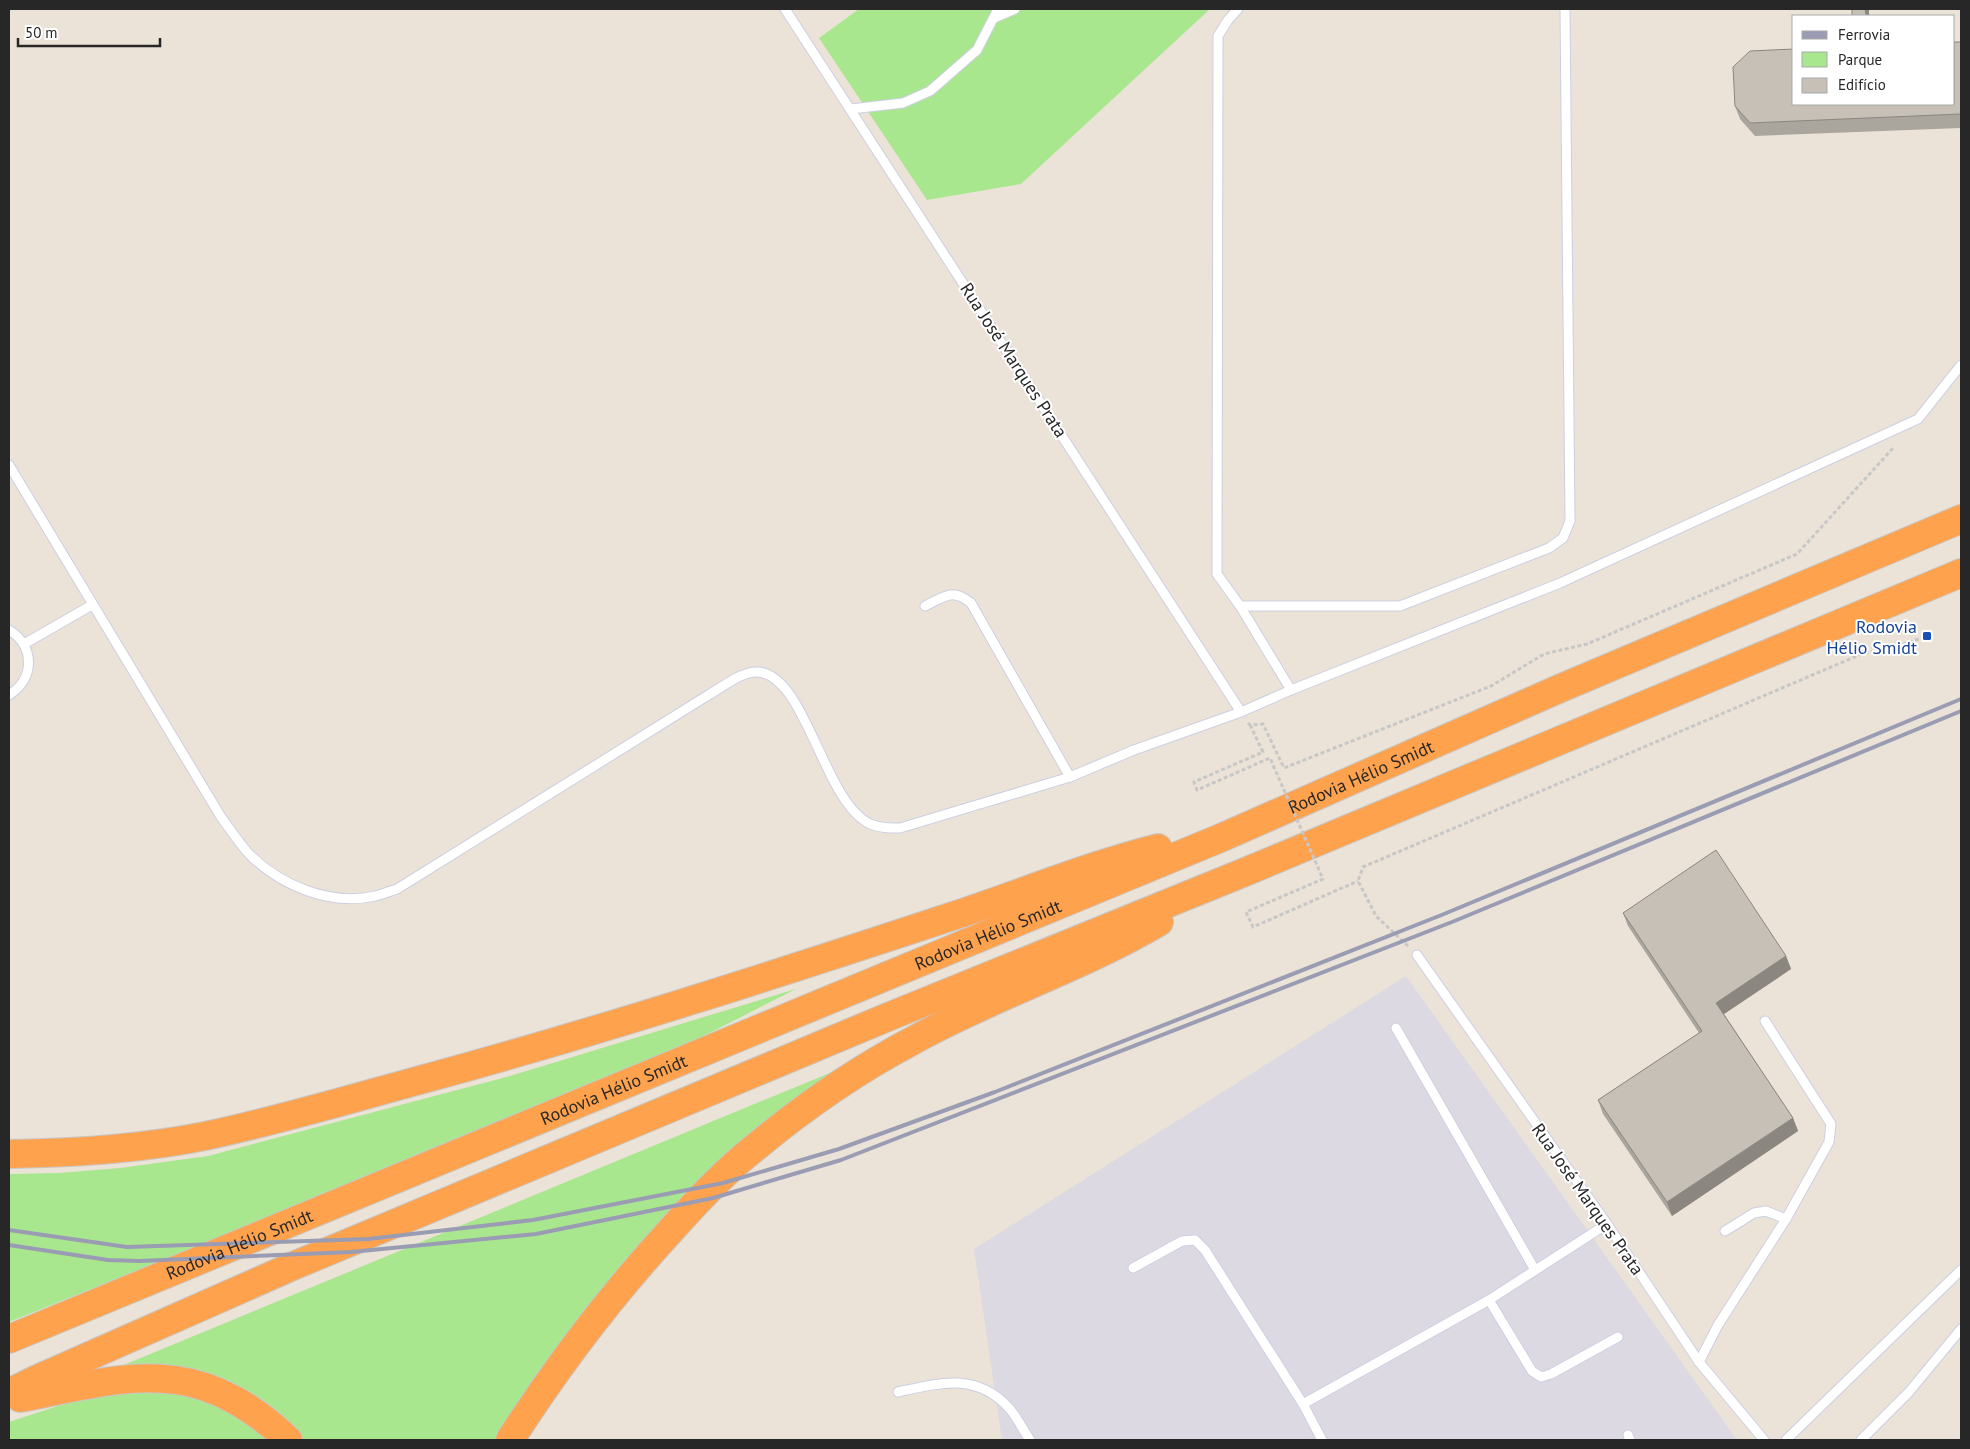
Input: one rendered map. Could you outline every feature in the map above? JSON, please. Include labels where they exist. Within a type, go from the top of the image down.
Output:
[{"type":"highway","points":[[1926,533],[1961,510]]},
{"type":"highway","name":"Rodovia Hélio Smidt","points":[[9,1339],[1223,837],[1561,688],[1961,519]]},
{"type":"highway","points":[[9,1393],[43,1376],[302,1262],[874,1023],[1245,872],[1961,573]]},
{"type":"highway","points":[[9,1154],[58,1153],[118,1148],[205,1136],[330,1104],[504,1057],[735,986],[964,912],[1102,864],[1156,848],[1223,837]]},
{"type":"highway","points":[[510,1440],[536,1399],[617,1292],[702,1195],[750,1150],[870,1064],[914,1040],[1024,987],[1126,942],[1245,872]]},
{"type":"highway","points":[[9,1400],[114,1381],[176,1380],[217,1392],[244,1405],[269,1422],[288,1440]]},
{"type":"lane","name":"Rua José Marques Prata","points":[[785,9],[1241,712]]},
{"type":"lane","points":[[851,109],[903,103],[930,91],[977,50],[998,9]]},
{"type":"lane","points":[[994,18],[1015,9]]},
{"type":"lane","points":[[1238,9],[1218,36],[1218,574],[1240,606],[1291,690]]},
{"type":"lane","points":[[1240,606],[1400,606],[1549,548],[1563,538],[1570,522],[1565,9]]},
{"type":"lane","points":[[9,465],[221,817],[248,853],[270,873],[313,893],[334,897],[375,896],[398,889],[710,694],[742,676],[756,672],[767,674],[792,698],[842,795],[860,817],[870,824],[884,828],[900,828],[1070,777],[1134,750],[1241,712],[1291,690],[1560,583],[1918,419],[1961,365]]},
{"type":"lane","points":[[926,606],[949,595],[960,595],[971,603],[1070,777]]},
{"type":"lane","points":[[24,644],[92,605]]},
{"type":"lane","points":[[9,630],[16,634],[24,644],[29,656],[29,668],[25,680],[9,696]]},
{"type":"lane","name":"Rua José Marques Prata","points":[[1417,955],[1607,1224],[1699,1362],[1764,1440]]},
{"type":"lane","points":[[1699,1362],[1718,1325],[1786,1219],[1829,1142],[1831,1124],[1765,1021]]},
{"type":"lane","points":[[1396,1028],[1535,1270]]},
{"type":"lane","points":[[1725,1231],[1754,1213],[1766,1211],[1786,1219]]},
{"type":"lane","points":[[1303,1404],[1490,1300],[1607,1224]]},
{"type":"lane","points":[[1133,1268],[1182,1241],[1195,1240],[1205,1250],[1303,1404],[1322,1440]]},
{"type":"lane","points":[[1786,1440],[1961,1270]]},
{"type":"lane","points":[[1490,1300],[1532,1371],[1540,1377],[1551,1374],[1618,1336]]},
{"type":"lane","points":[[1861,1440],[1909,1392],[1961,1329]]},
{"type":"lane","points":[[898,1392],[943,1383],[963,1382],[979,1386],[988,1390],[1010,1409],[1030,1440]]},
{"type":"path","points":[[1918,419],[1797,554],[1587,644],[1544,654],[1491,686],[1284,768],[1263,724],[1250,725],[1263,752],[1194,782],[1197,790],[1270,758],[1323,879],[1246,912],[1253,927],[1358,881],[1363,867],[1372,863],[1864,653],[1893,648],[1927,636]]},
{"type":"path","points":[[1358,881],[1376,916],[1417,955]]},
{"type":"shaded area","points":[[1406,976],[1737,1440],[1002,1440],[974,1249]]},
{"type":"green space","points":[[859,9],[1210,9],[1021,184],[927,200],[819,38]]},
{"type":"green space","points":[[796,989],[649,1064],[9,1322],[9,1174],[59,1173],[120,1168],[208,1156],[510,1076]]},
{"type":"green space","points":[[844,1067],[786,1112],[500,1440],[300,1440],[292,1431],[114,1369]]},
{"type":"green space","points":[[146,1390],[184,1395],[221,1407],[242,1419],[268,1440],[9,1440],[9,1422],[88,1396]]},
{"type":"building","points":[[1852,9],[1865,9],[1866,15],[1852,15]]},
{"type":"building","points":[[1955,42],[1961,42],[1961,114],[1750,123],[1735,106],[1733,67],[1750,51],[1792,49],[1792,105],[1955,105]]},
{"type":"building","points":[[1716,850],[1786,956],[1716,1003],[1793,1118],[1667,1202],[1598,1100],[1702,1031],[1623,913]]},
{"type":"railway","points":[[9,1230],[127,1247],[368,1239],[533,1220],[723,1183],[839,1149],[995,1092],[1444,914],[1961,699]]},
{"type":"railway","points":[[9,1245],[108,1260],[139,1261],[351,1252],[536,1234],[713,1198],[841,1160],[1452,922],[1961,711]]},
{"type":"place","name":"Rodovia Hélio Smidt","points":[[1927,636]]}]
